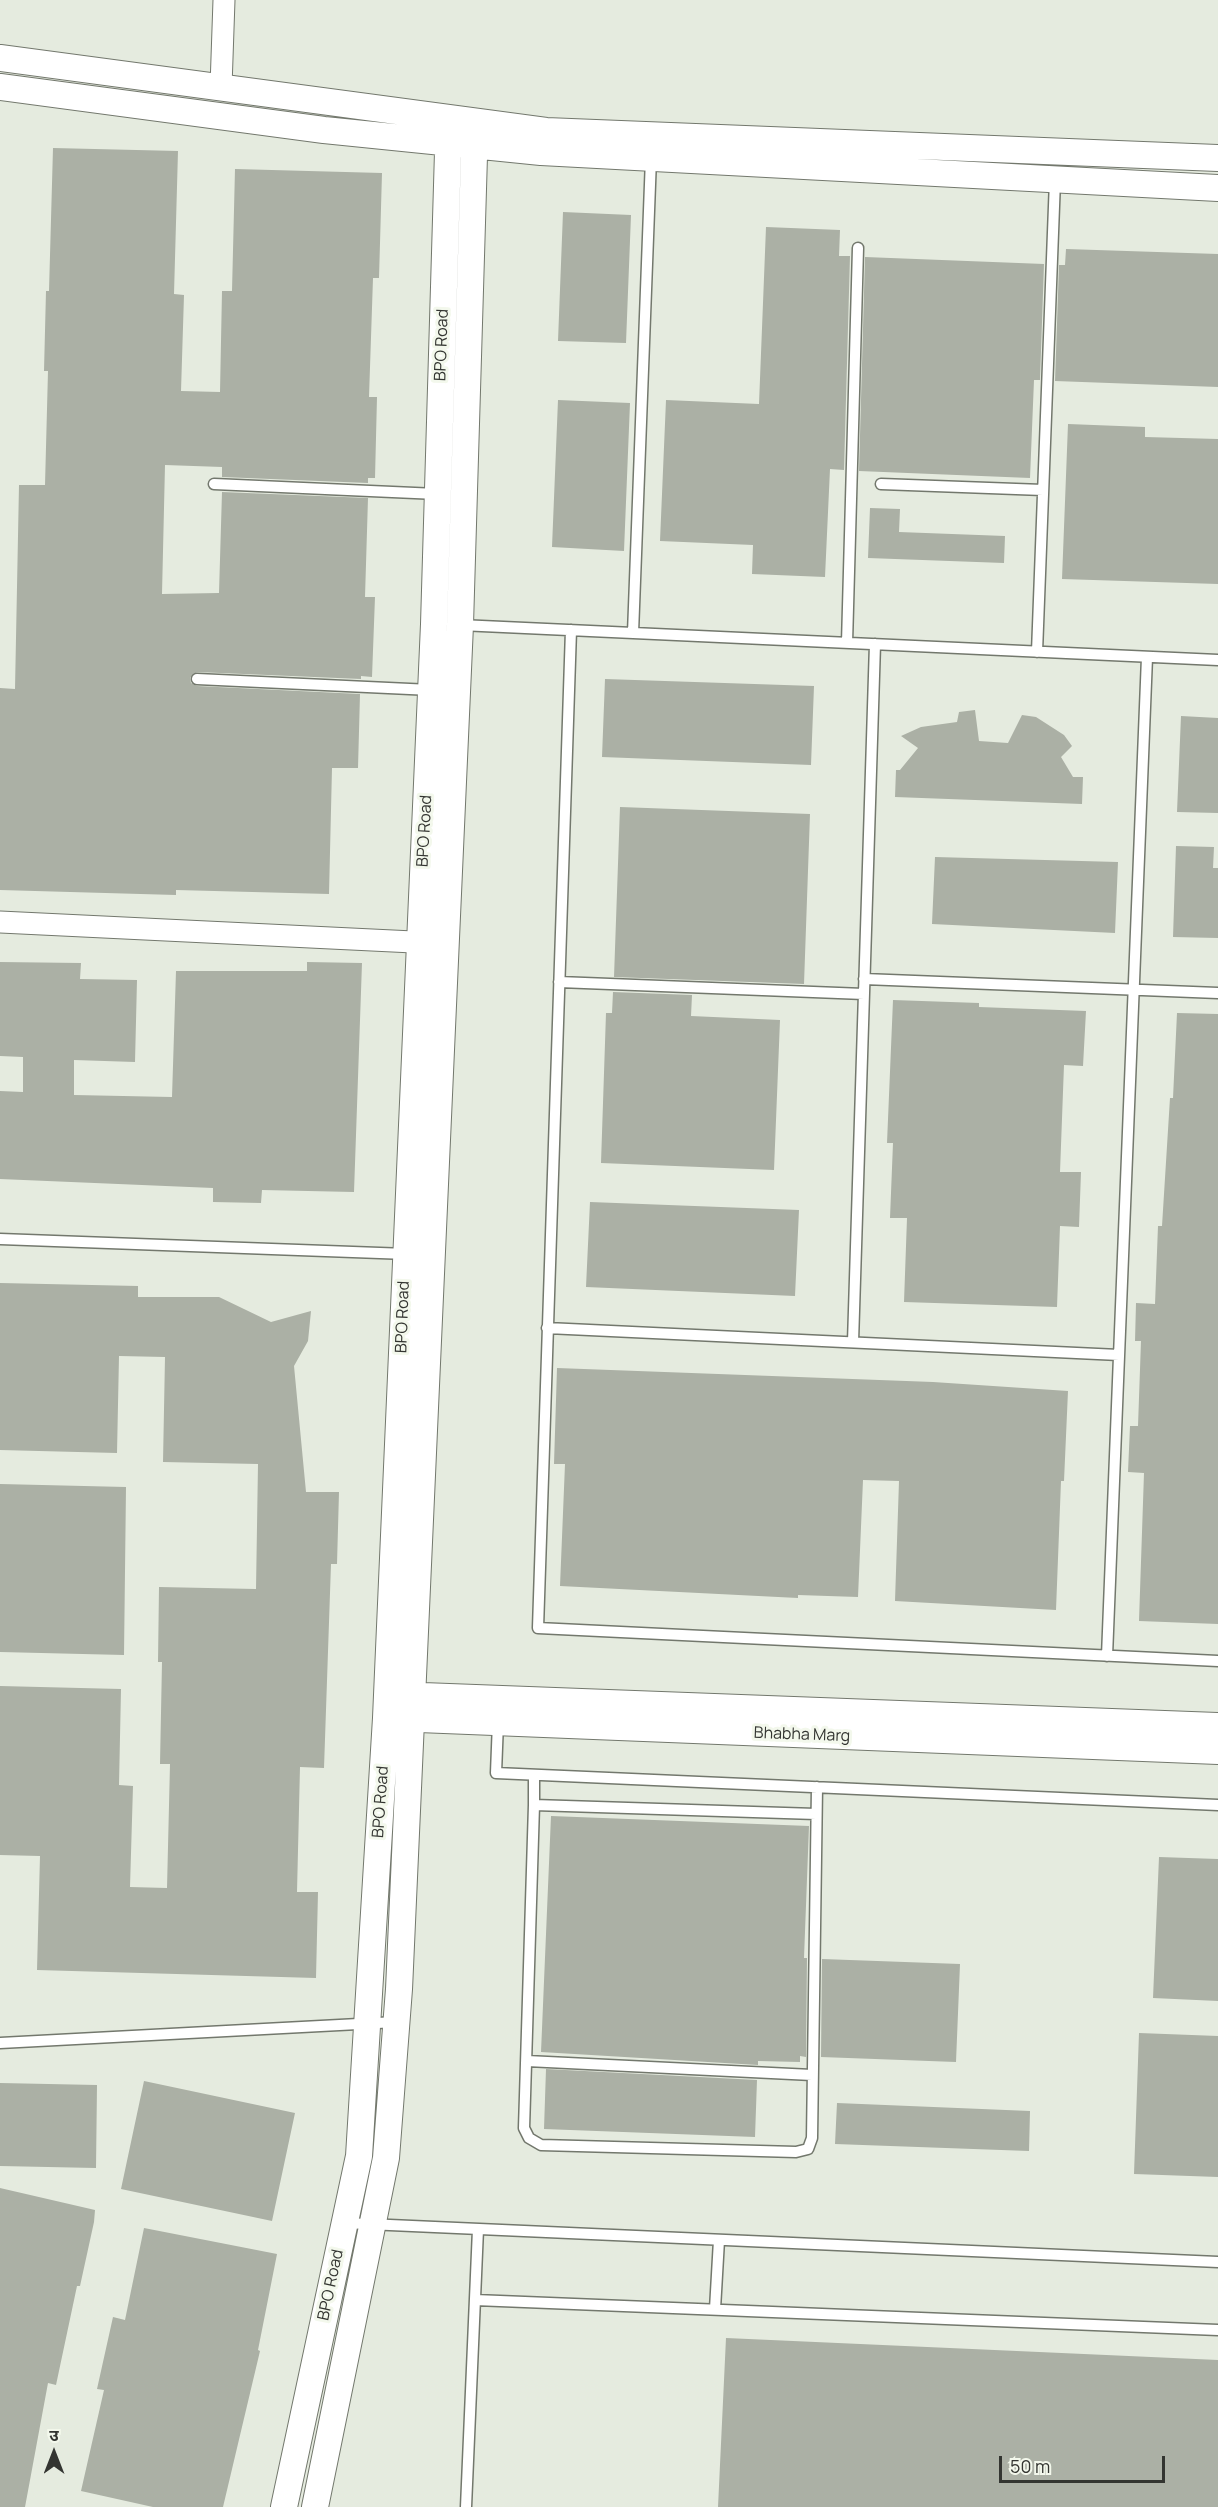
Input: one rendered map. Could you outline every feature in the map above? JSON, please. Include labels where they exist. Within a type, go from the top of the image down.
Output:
[{"type":"street","points":[[221,87],[224,0]]},
{"type":"street","points":[[0,57],[221,87],[449,131],[651,158],[1218,189]]},
{"type":"street","points":[[0,87],[324,130],[449,131]]},
{"type":"street","name":"BPO Road","points":[[315,2507],[386,2158],[396,2022],[412,1707],[419,1255],[420,942],[431,690],[447,625],[438,494],[449,131]]},
{"type":"street","points":[[475,134],[546,131],[1218,158]]},
{"type":"street","name":"BPO Road","points":[[284,2507],[359,2156],[365,2025],[386,1706],[419,1255],[446,943],[447,625],[475,134]]},
{"type":"street","points":[[0,922],[446,943]]},
{"type":"street","name":"Bhabha Marg","points":[[386,1706],[1218,1726]]},
{"type":"street","name":"Bhabha Marg","points":[[412,1707],[498,1722],[1218,1752]]},
{"type":"lane","points":[[633,633],[651,158]]},
{"type":"lane","points":[[1037,652],[1055,180]]},
{"type":"lane","points":[[847,643],[858,248]]},
{"type":"lane","points":[[214,484],[438,494]]},
{"type":"lane","points":[[881,484],[1043,490]]},
{"type":"lane","points":[[447,625],[1218,660]]},
{"type":"lane","points":[[571,630],[537,1628],[1218,1661]]},
{"type":"lane","points":[[853,1342],[875,644]]},
{"type":"lane","points":[[1107,1656],[1147,657]]},
{"type":"lane","points":[[197,679],[431,690]]},
{"type":"lane","points":[[864,979],[1218,993]]},
{"type":"lane","points":[[559,982],[864,994]]},
{"type":"lane","points":[[0,1239],[419,1255]]},
{"type":"lane","points":[[547,1328],[1119,1354]]},
{"type":"lane","points":[[498,1722],[496,1773],[1218,1805]]},
{"type":"lane","points":[[534,1775],[524,2128],[529,2138],[541,2145],[796,2152],[808,2149],[812,2138],[817,1787]]},
{"type":"lane","points":[[534,1805],[816,1814]]},
{"type":"lane","points":[[0,2043],[396,2022]]},
{"type":"lane","points":[[527,2061],[812,2075]]},
{"type":"lane","points":[[345,2223],[1218,2262]]},
{"type":"lane","points":[[466,2507],[478,2229]]},
{"type":"lane","points":[[715,2309],[719,2240]]},
{"type":"lane","points":[[475,2300],[1218,2330]]},
{"type":"building","points":[[53,148],[178,151],[174,294],[184,295],[181,391],[220,392],[222,291],[232,291],[235,169],[382,173],[379,278],[373,278],[369,397],[377,397],[375,478],[368,478],[368,483],[222,477],[222,467],[165,465],[162,594],[219,593],[222,492],[368,498],[365,597],[375,597],[372,677],[361,676],[361,679],[197,672],[190,678],[191,683],[197,686],[360,694],[358,768],[332,768],[329,894],[176,890],[176,895],[0,890],[0,688],[15,689],[19,485],[45,485],[48,371],[44,371]]},
{"type":"building","points":[[563,212],[631,215],[626,343],[558,341]]},
{"type":"building","points":[[766,227],[840,230],[839,256],[850,256],[844,470],[830,469],[825,577],[752,574],[753,545],[660,541],[666,400],[759,404]]},
{"type":"building","points":[[1066,249],[1218,254],[1218,387],[1055,381],[1059,265],[1065,265]]},
{"type":"building","points":[[865,257],[1044,264],[1040,380],[1034,380],[1030,478],[859,471]]},
{"type":"building","points":[[558,400],[630,403],[624,551],[552,547]]},
{"type":"building","points":[[1068,424],[1145,427],[1145,437],[1218,439],[1218,584],[1062,579]]},
{"type":"building","points":[[870,508],[900,509],[899,532],[1005,536],[1004,563],[868,558]]},
{"type":"building","points":[[605,679],[814,686],[811,765],[602,757]]},
{"type":"building","points":[[975,710],[979,741],[1008,743],[1022,715],[1036,717],[1064,735],[1072,746],[1061,757],[1073,777],[1083,777],[1082,804],[895,797],[896,770],[900,770],[918,748],[901,736],[921,727],[957,722],[959,712]]},
{"type":"building","points":[[1181,716],[1218,718],[1218,813],[1177,812]]},
{"type":"building","points":[[620,807],[810,814],[804,984],[614,977]]},
{"type":"building","points":[[1176,846],[1214,847],[1213,868],[1218,868],[1218,938],[1173,937]]},
{"type":"building","points":[[935,857],[1118,862],[1115,933],[932,924]]},
{"type":"building","points":[[0,962],[81,963],[80,979],[137,980],[135,1062],[74,1060],[74,1095],[172,1097],[176,971],[307,971],[307,962],[362,963],[354,1192],[262,1190],[261,1203],[213,1202],[213,1188],[0,1179],[0,1091],[23,1092],[23,1057],[0,1056]]},
{"type":"building","points":[[613,992],[692,995],[691,1016],[780,1020],[774,1170],[601,1163],[606,1013],[612,1013]]},
{"type":"building","points":[[893,1000],[979,1003],[979,1007],[1086,1011],[1083,1066],[1064,1065],[1060,1172],[1081,1172],[1079,1227],[1060,1226],[1057,1307],[904,1302],[907,1218],[890,1218],[893,1143],[887,1143]]},
{"type":"building","points":[[1177,1013],[1218,1014],[1218,1624],[1139,1621],[1144,1473],[1128,1472],[1130,1426],[1138,1426],[1141,1341],[1135,1341],[1136,1303],[1155,1304],[1158,1226],[1162,1226],[1170,1098],[1173,1098]]},
{"type":"building","points":[[590,1202],[799,1210],[795,1296],[586,1287]]},
{"type":"building","points":[[0,1283],[138,1286],[138,1297],[219,1297],[271,1322],[311,1311],[308,1341],[294,1366],[306,1492],[339,1492],[337,1564],[331,1564],[324,1768],[300,1767],[297,1892],[318,1892],[316,1978],[37,1970],[40,1856],[0,1855],[0,1686],[121,1689],[119,1785],[133,1786],[130,1887],[167,1888],[170,1764],[160,1764],[162,1662],[158,1662],[159,1587],[256,1589],[258,1464],[163,1462],[165,1357],[119,1356],[117,1453],[0,1450]]},
{"type":"building","points":[[557,1368],[933,1382],[1068,1391],[1064,1481],[1061,1481],[1056,1610],[895,1601],[899,1481],[863,1480],[858,1597],[798,1595],[798,1598],[560,1586],[565,1464],[554,1464]]},
{"type":"building","points":[[0,1484],[126,1487],[124,1655],[0,1652]]},
{"type":"building","points":[[551,1816],[809,1826],[804,1958],[807,1958],[806,2057],[800,2056],[800,2062],[758,2061],[758,2065],[541,2052]]},
{"type":"building","points":[[1159,1857],[1218,1859],[1218,2001],[1153,1998]]},
{"type":"building","points":[[822,1959],[960,1964],[956,2062],[821,2057]]},
{"type":"building","points":[[1139,2033],[1218,2036],[1218,2177],[1134,2174]]},
{"type":"building","points":[[546,2069],[757,2080],[755,2137],[544,2129]]},
{"type":"building","points":[[144,2081],[295,2113],[272,2221],[121,2189]]},
{"type":"building","points":[[0,2083],[97,2085],[96,2168],[0,2166]]},
{"type":"building","points":[[837,2103],[1030,2111],[1029,2151],[835,2144]]},
{"type":"building","points":[[0,2188],[95,2210],[80,2286],[77,2286],[56,2385],[48,2383],[25,2507],[0,2507]]},
{"type":"building","points":[[144,2228],[277,2254],[258,2350],[260,2351],[223,2507],[153,2507],[81,2491],[104,2390],[97,2389],[113,2317],[125,2320]]},
{"type":"building","points":[[726,2338],[1218,2360],[1218,2507],[718,2507]]}]
